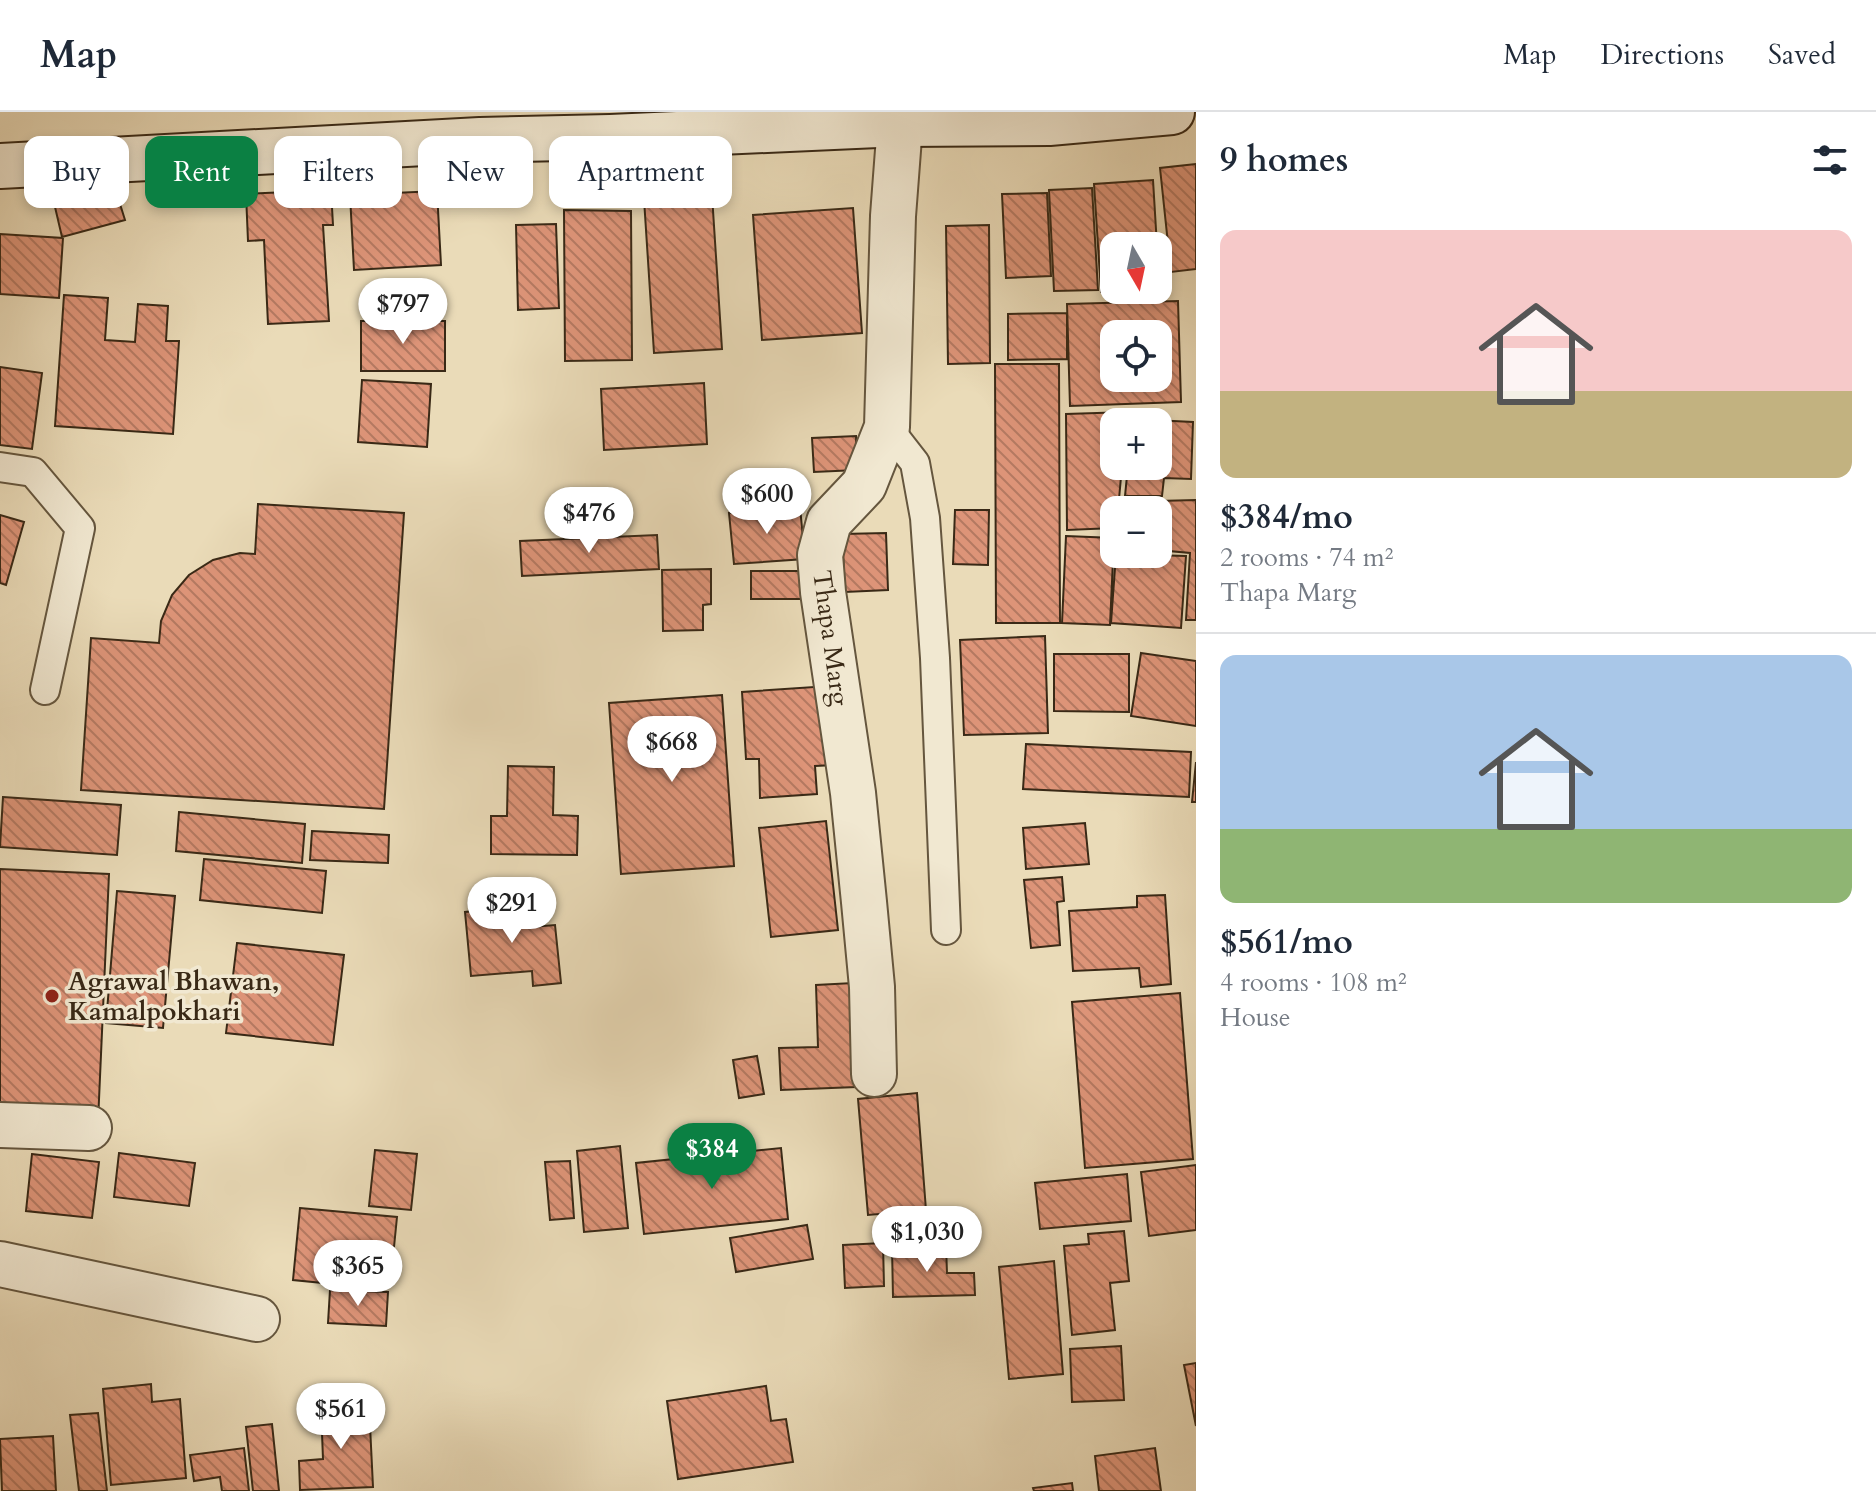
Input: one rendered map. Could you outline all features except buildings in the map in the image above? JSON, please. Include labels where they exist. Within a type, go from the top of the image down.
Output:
[{"type":"street","points":[[0,166],[480,140],[614,125],[1049,123],[1172,112]]},
{"type":"street","name":"Thapa Marg","points":[[874,1074],[872,987],[863,887],[820,555],[829,522],[864,485],[887,427],[893,216],[900,124]]},
{"type":"street","points":[[0,1125],[89,1128]]},
{"type":"street","points":[[0,1264],[257,1319]]},
{"type":"lane","points":[[887,427],[915,463],[925,518],[935,658],[946,930]]},
{"type":"lane","points":[[0,467],[33,472],[80,528],[45,690]]},
{"type":"place","name":"Agrawal Bhawan, Kamalpokhari","points":[[52,996]]}]
